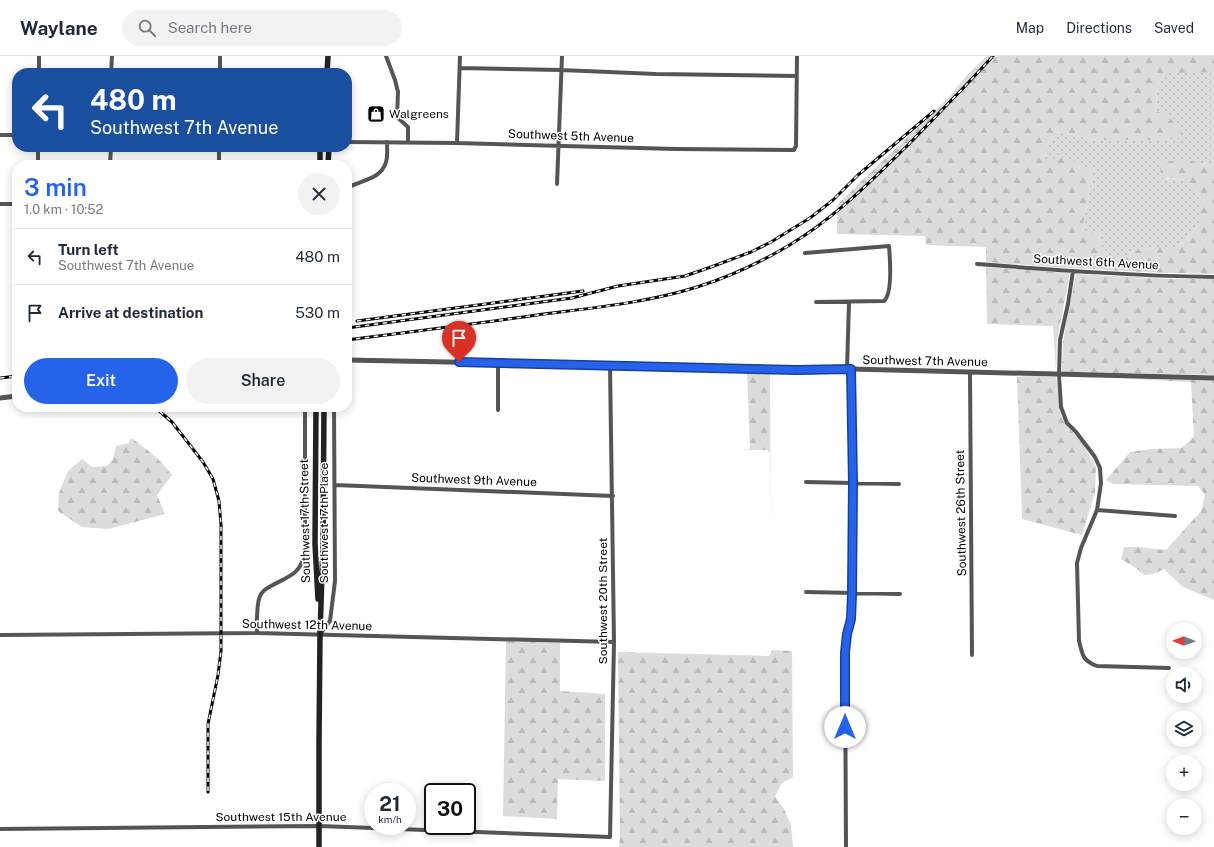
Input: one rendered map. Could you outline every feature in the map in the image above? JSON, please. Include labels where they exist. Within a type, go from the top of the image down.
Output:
[{"type":"main road","points":[[327,68],[328,56]]},
{"type":"main road","name":"Southwest 17th Street","points":[[316,412],[315,544],[320,634]]},
{"type":"main road","name":"Southwest 17th Street","points":[[319,847],[320,634],[323,544],[324,412]]},
{"type":"street","points":[[39,56],[39,68]]},
{"type":"street","points":[[111,68],[112,56]]},
{"type":"street","points":[[220,56],[220,68]]},
{"type":"street","points":[[386,56],[398,92],[397,116],[408,127],[408,142]]},
{"type":"street","points":[[457,142],[460,56]]},
{"type":"street","points":[[557,184],[562,56]]},
{"type":"street","points":[[460,68],[656,74],[797,76],[797,56]]},
{"type":"street","name":"Southwest 5th Avenue","points":[[352,142],[457,142],[683,149],[794,150],[796,146],[797,76]]},
{"type":"street","points":[[0,135],[12,135]]},
{"type":"street","points":[[352,185],[374,177],[382,171],[386,162],[387,142]]},
{"type":"street","points":[[0,204],[12,204]]},
{"type":"street","points":[[805,253],[889,246],[889,288],[887,298],[884,301],[860,300],[849,302],[816,302]]},
{"type":"street","name":"Southwest 6th Avenue","points":[[977,264],[1073,271],[1214,277]]},
{"type":"street","points":[[1073,271],[1060,340],[1059,375],[1061,407],[1067,423],[1076,432],[1095,457],[1100,468],[1097,510],[1081,548],[1077,563],[1079,641],[1082,653],[1087,662],[1097,666],[1166,668]]},
{"type":"street","points":[[846,847],[845,653],[847,634],[851,619],[853,483],[849,369],[849,302]]},
{"type":"street","name":"Southwest 7th Avenue","points":[[352,360],[797,370],[849,369],[1214,378]]},
{"type":"street","points":[[498,364],[498,410]]},
{"type":"street","name":"Southwest 20th Street","points":[[610,365],[614,642],[610,837]]},
{"type":"street","name":"Southwest 26th Street","points":[[970,372],[972,655]]},
{"type":"street","points":[[0,398],[12,397]]},
{"type":"street","points":[[257,633],[258,604],[260,595],[266,588],[297,572],[303,563],[305,553],[305,412]]},
{"type":"street","name":"Southwest 17th Place","points":[[320,634],[330,621],[335,581],[334,412]]},
{"type":"street","points":[[806,482],[899,484]]},
{"type":"street","name":"Southwest 9th Avenue","points":[[335,485],[613,496]]},
{"type":"street","points":[[1097,510],[1175,516]]},
{"type":"street","points":[[806,592],[900,594]]},
{"type":"street","name":"Southwest 12th Avenue","points":[[0,635],[257,633],[614,642]]},
{"type":"street","name":"Southwest 15th Avenue","points":[[0,829],[320,826],[610,837]]},
{"type":"green space","points":[[987,56],[1214,56],[1214,72],[1165,73],[1158,86],[1157,111],[1167,116],[1179,127],[1180,138],[1158,140],[1097,140],[1055,132],[1047,145],[1045,159],[1065,158],[1091,169],[1089,192],[1082,231],[1099,234],[1102,247],[1113,263],[1120,262],[1132,252],[1156,247],[1176,247],[1185,241],[1201,222],[1201,200],[1197,191],[1191,183],[1181,179],[1161,178],[1160,164],[1163,161],[1193,161],[1210,167],[1214,164],[1214,274],[1100,270],[986,262],[986,247],[926,245],[925,236],[837,234],[837,205],[950,96],[967,75]]},
{"type":"green space","points":[[1194,71],[1214,72],[1214,164],[1210,167],[1192,161],[1163,161],[1160,164],[1166,179],[1181,179],[1191,183],[1197,191],[1201,200],[1201,222],[1185,241],[1176,247],[1156,247],[1132,252],[1120,262],[1113,263],[1102,247],[1099,234],[1082,232],[1089,192],[1091,169],[1045,159],[1047,145],[1055,132],[1097,140],[1158,140],[1167,116],[1157,111],[1157,91],[1162,78],[1165,73]]},
{"type":"green space","points":[[986,267],[1070,273],[1057,340],[1056,372],[1053,326],[987,324]]},
{"type":"green space","points":[[1076,274],[1173,279],[1214,279],[1214,375],[1062,372],[1063,341]]},
{"type":"green space","points":[[747,372],[770,372],[771,544],[770,453],[767,450],[744,450],[750,449]]},
{"type":"green space","points":[[1017,377],[1056,377],[1060,414],[1066,425],[1083,444],[1096,467],[1095,493],[1082,535],[1022,519]]},
{"type":"green space","points":[[1130,379],[1214,380],[1214,600],[1183,587],[1164,569],[1154,574],[1144,575],[1121,559],[1124,547],[1166,550],[1201,511],[1205,495],[1198,486],[1113,484],[1106,480],[1130,452],[1151,449],[1181,448],[1194,437],[1191,382]]},
{"type":"green space","points":[[131,438],[153,455],[172,475],[157,495],[165,514],[109,529],[82,527],[58,511],[59,493],[68,471],[82,459],[92,467],[107,466],[113,459],[116,446],[129,443]]},
{"type":"green space","points":[[506,640],[560,643],[560,691],[605,694],[605,781],[558,779],[557,819],[503,816]]},
{"type":"green space","points":[[771,650],[792,651],[793,777],[782,783],[775,796],[784,809],[791,825],[793,847],[619,847],[618,652],[769,656],[771,654]]},
{"type":"railway","points":[[352,339],[638,301],[678,293],[721,279],[744,269],[788,246],[836,212],[909,144],[993,56]]},
{"type":"railway","points":[[352,327],[572,298],[618,286],[685,276],[711,267],[751,252],[771,242],[810,218],[833,200],[858,175],[934,111]]},
{"type":"railway","points":[[357,321],[583,291]]},
{"type":"railway","points":[[0,378],[12,377]]},
{"type":"railway","points":[[160,412],[172,422],[203,462],[213,479],[219,501],[221,525],[221,651],[218,675],[208,724],[208,792]]},
{"type":"place","name":"Walgreens","points":[[376,114]]},
{"type":"route","points":[[459,362],[797,370],[851,369],[853,483],[852,594],[851,619],[847,634],[845,653],[845,727]]}]
